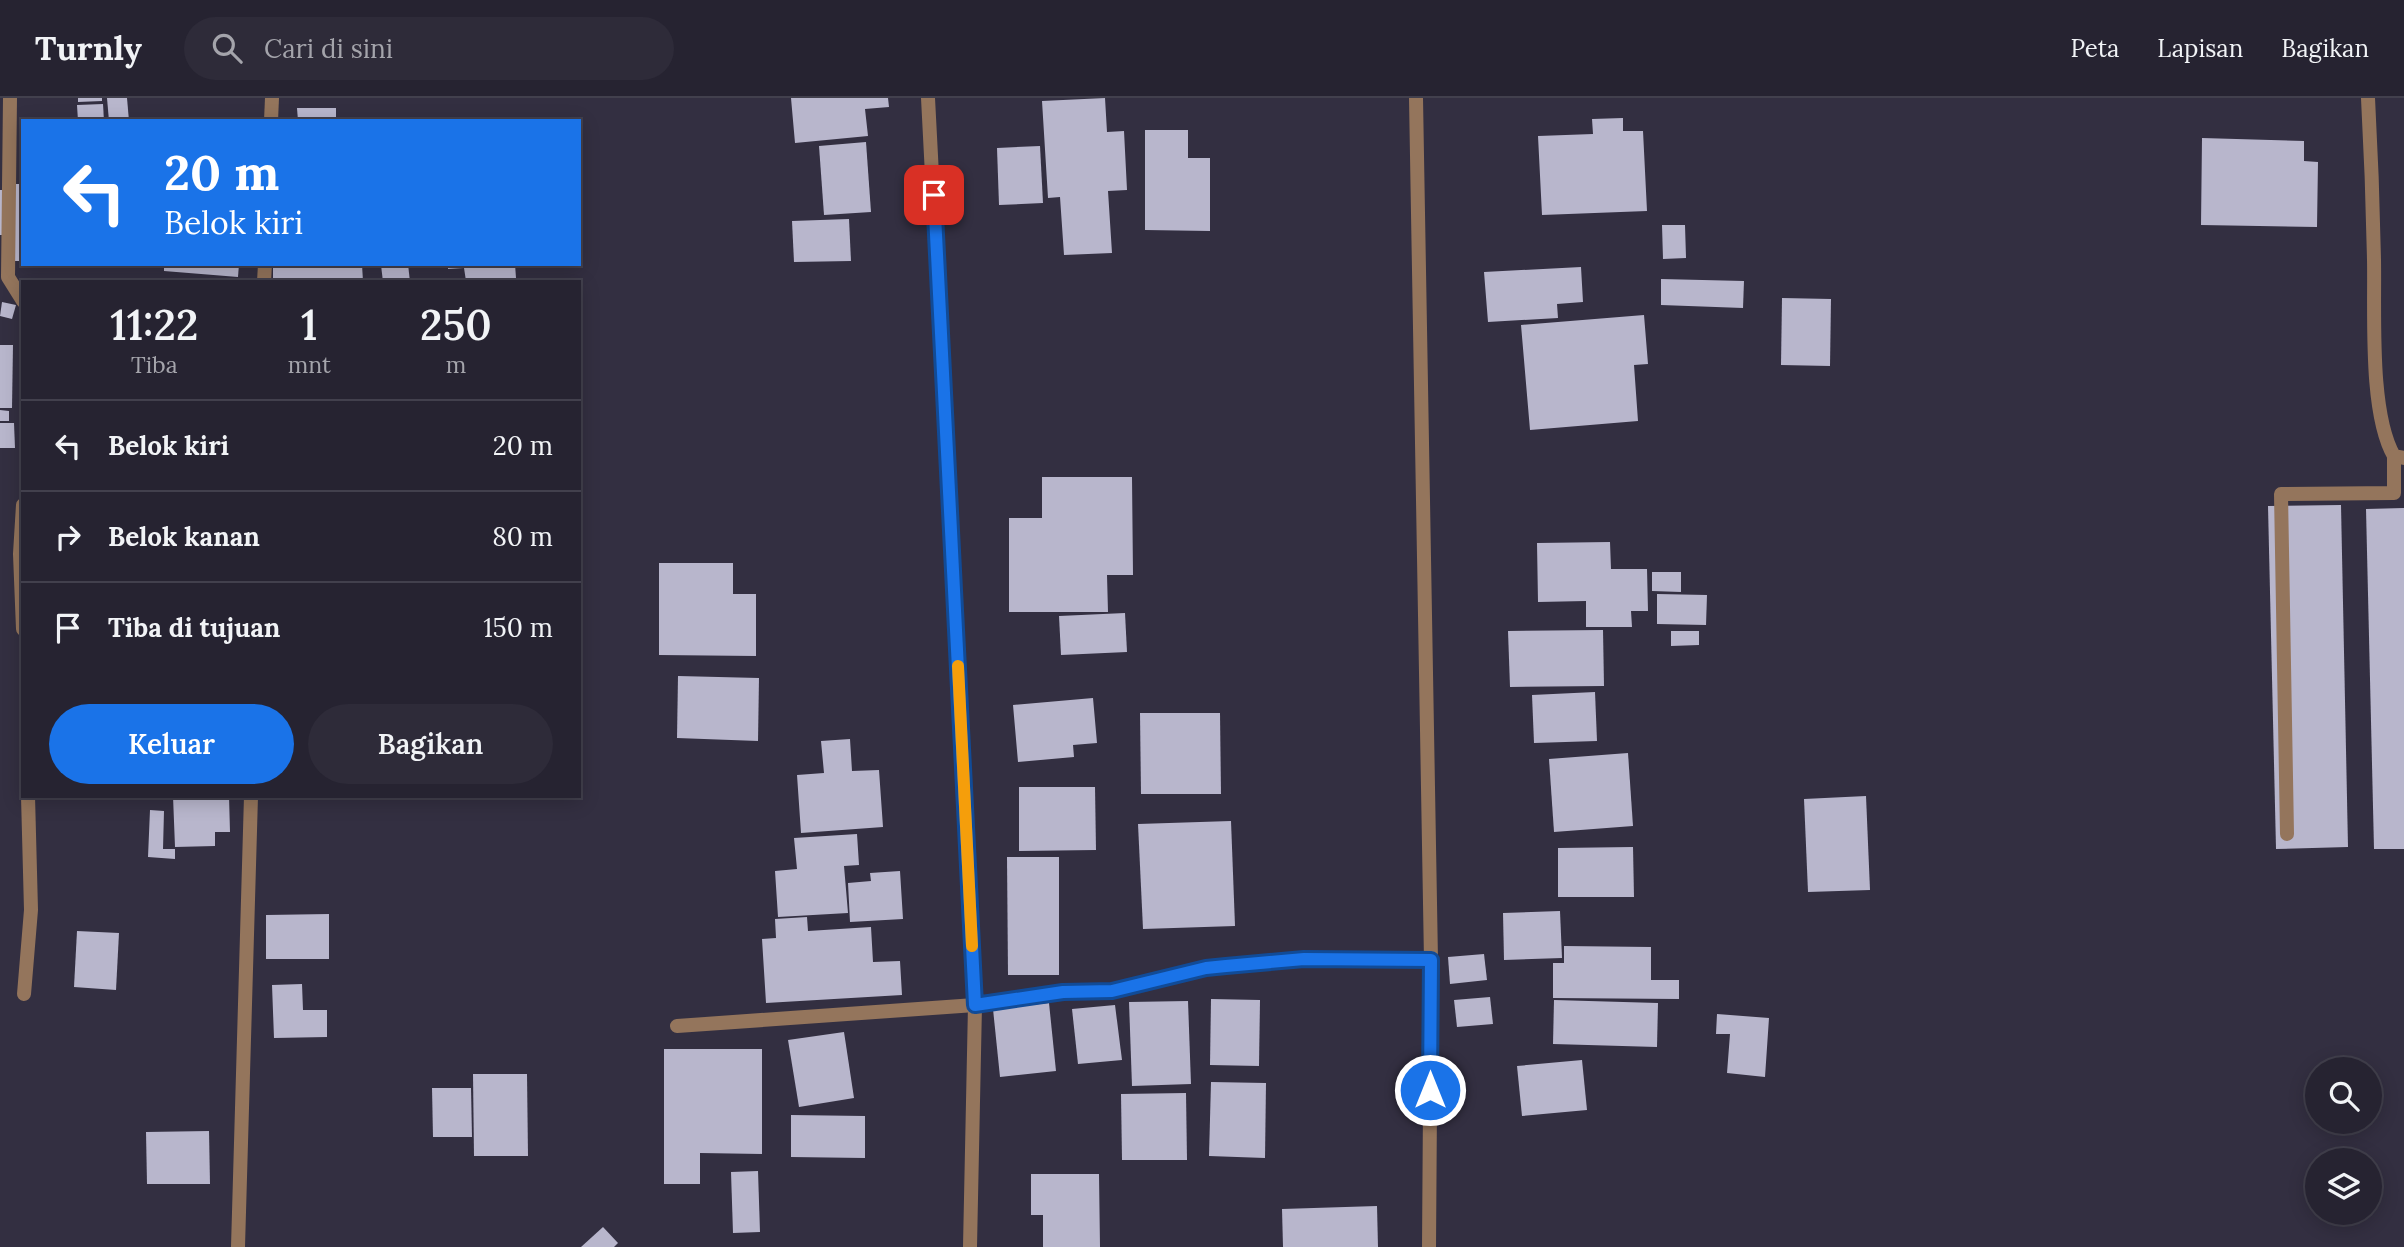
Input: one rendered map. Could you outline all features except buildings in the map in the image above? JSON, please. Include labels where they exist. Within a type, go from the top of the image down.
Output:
[{"type":"street","points":[[10,98],[8,277],[21,297]]},
{"type":"street","points":[[271,119],[272,98]]},
{"type":"street","points":[[928,98],[975,1005],[971,1247]]},
{"type":"street","points":[[1416,98],[1431,960],[1429,1247]]},
{"type":"street","points":[[2287,834],[2281,494],[2394,493],[2399,457],[2384,440],[2376,371],[2373,172],[2368,98]]},
{"type":"street","points":[[21,538],[21,579]]},
{"type":"street","points":[[24,994],[32,910],[28,798]]},
{"type":"street","points":[[237,1247],[251,798]]},
{"type":"street","points":[[677,1026],[975,1005],[1063,992],[1112,991],[1219,967],[1304,959],[1431,960]]},
{"type":"slow traffic","points":[[958,666],[972,946]]},
{"type":"route","points":[[934,195],[975,1005],[1022,996],[1112,991],[1206,968],[1226,966],[1304,959],[1431,960],[1430,1090]]}]
